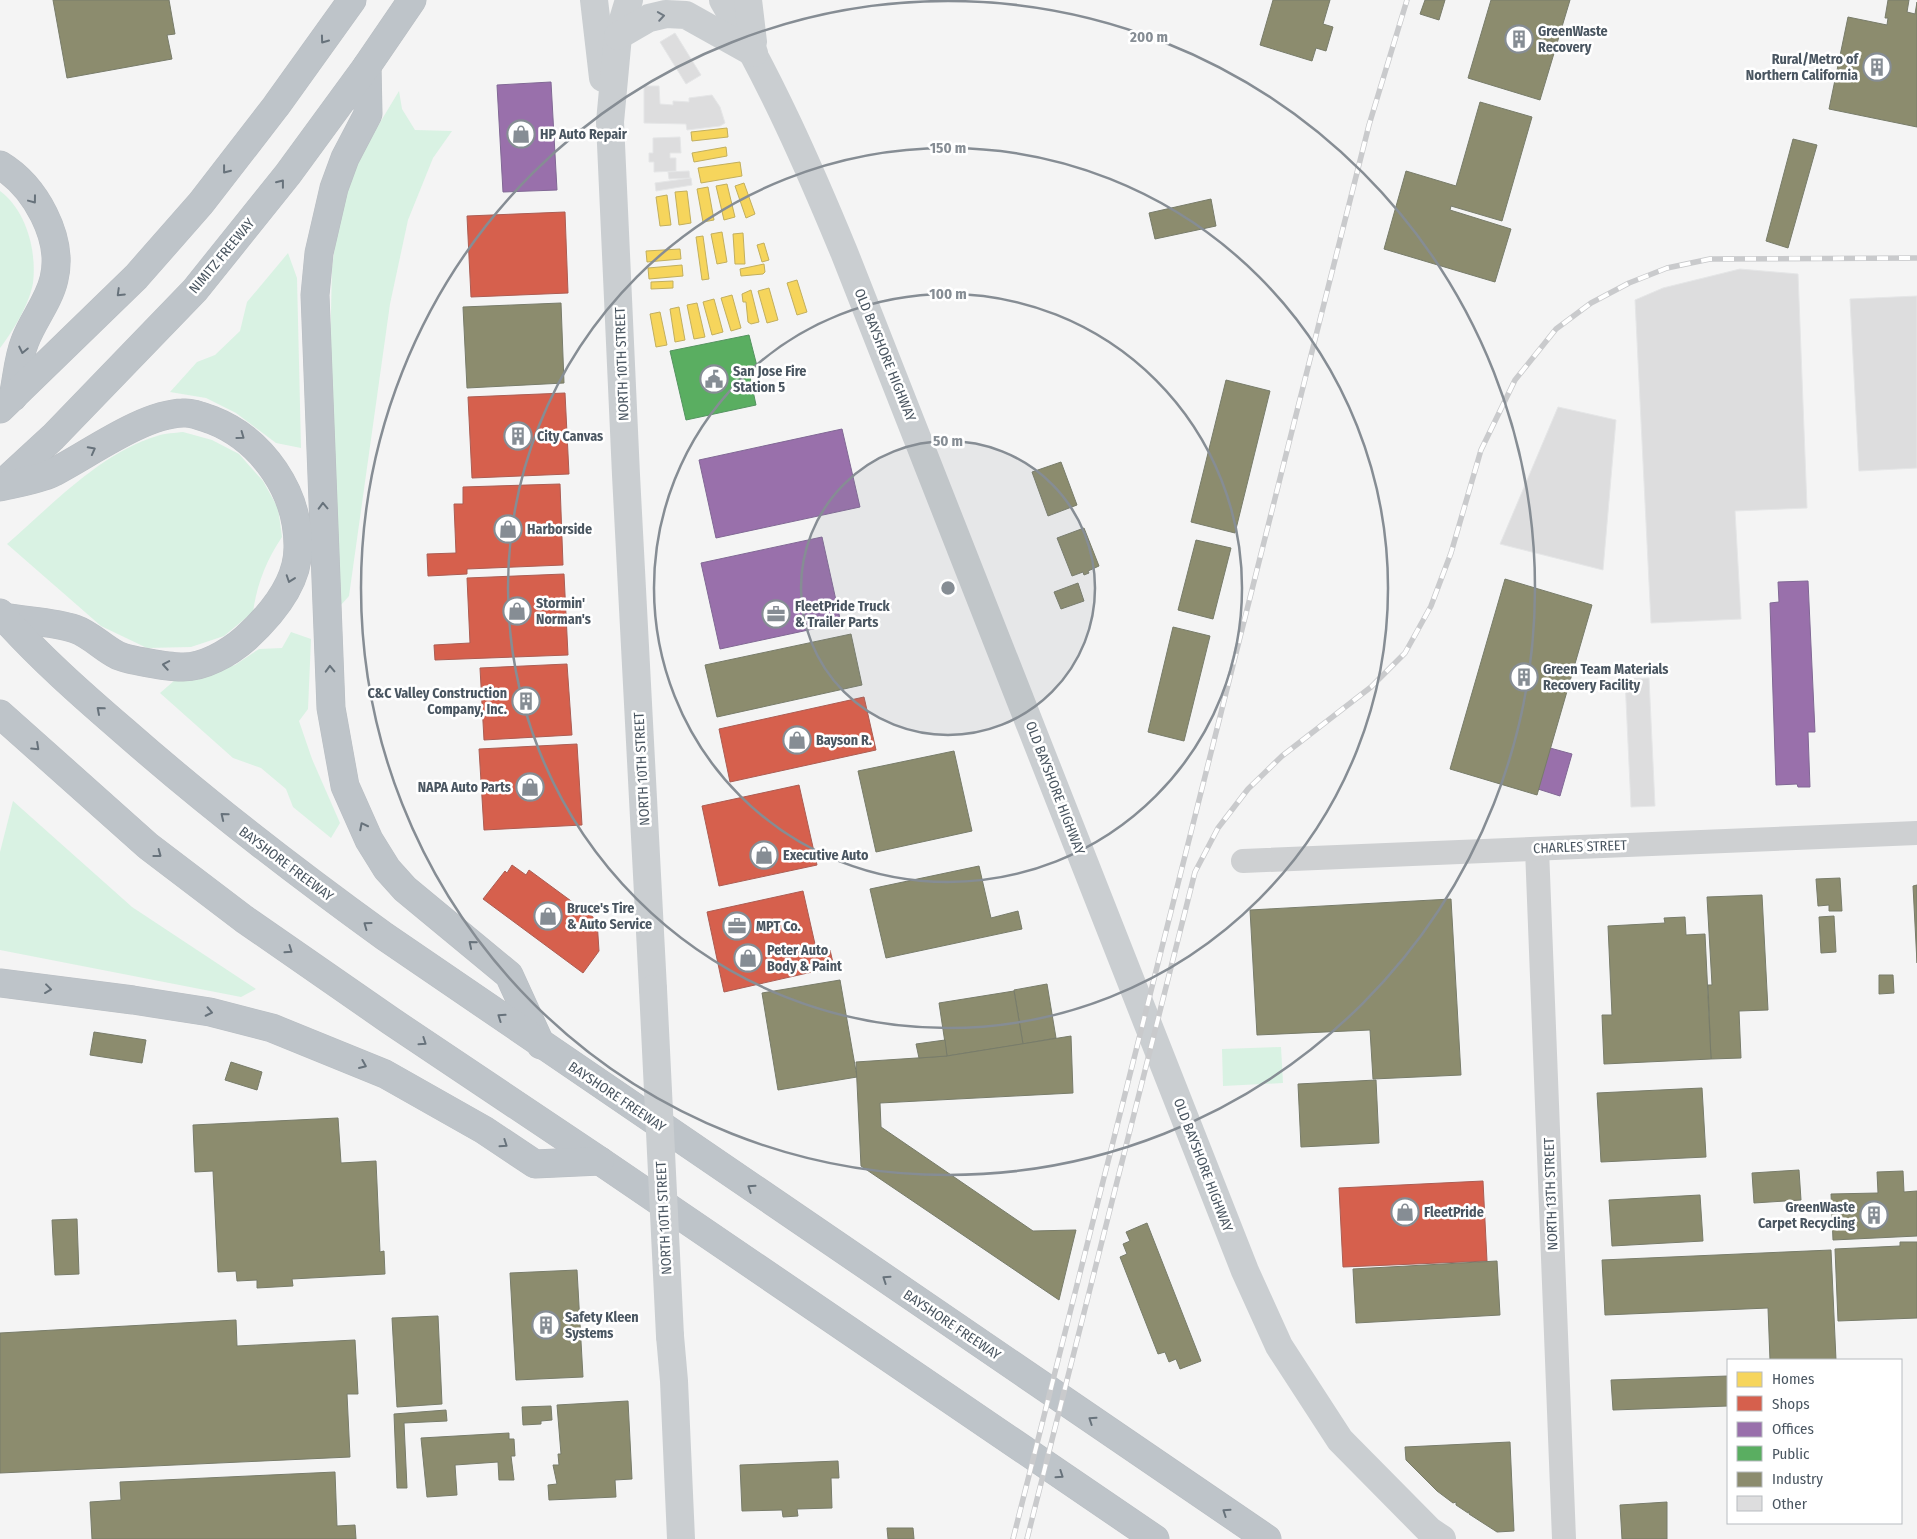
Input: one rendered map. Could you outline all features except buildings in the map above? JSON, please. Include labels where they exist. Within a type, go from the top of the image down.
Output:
[{"type":"highway","points":[[7,403],[136,277],[201,203],[282,99],[352,0]]},
{"type":"highway","name":"NIMITZ FREEWAY","points":[[41,465],[195,290],[288,174],[367,66],[412,0]]},
{"type":"highway","points":[[367,66],[368,114],[345,158],[334,188],[319,253],[315,295],[331,708],[345,786],[356,813],[383,862],[405,888],[509,975],[541,1045]]},
{"type":"highway","points":[[0,165],[12,172],[38,204],[51,234],[56,253],[54,279],[38,318],[25,341],[7,403]]},
{"type":"highway","points":[[0,486],[41,465],[164,415],[184,412],[205,417],[224,425],[264,455],[284,487],[296,526],[298,549],[286,589],[266,620],[238,645],[210,661],[182,667],[119,656],[76,629],[2,615]]},
{"type":"highway","name":"BAYSHORE FREEWAY","points":[[2,615],[70,684],[166,768],[271,854],[384,936],[541,1045],[1267,1539]]},
{"type":"highway","points":[[0,714],[148,846],[244,919],[391,1021],[1155,1539]]},
{"type":"highway","points":[[0,983],[201,1011],[272,1028],[385,1074],[484,1130],[535,1164],[600,1161]]},
{"type":"main road","points":[[594,0],[601,71],[610,122]]},
{"type":"main road","name":"NORTH 10TH STREET","points":[[630,0],[618,36],[610,122],[626,475],[681,1539]]},
{"type":"main road","name":"OLD BAYSHORE HIGHWAY","points":[[723,0],[755,54],[802,150],[885,352],[1245,1271],[1279,1346],[1340,1440],[1423,1524],[1442,1539]]},
{"type":"main road","points":[[748,0],[755,54]]},
{"type":"main road","points":[[618,36],[649,18],[666,14],[686,15],[755,54]]},
{"type":"street","name":"CHARLES STREET","points":[[1243,861],[1917,833]]},
{"type":"street","name":"NORTH 13TH STREET","points":[[1537,849],[1564,1539]]},
{"type":"green space","points":[[399,91],[402,109],[415,130],[452,131],[433,158],[408,220],[390,304],[349,596],[340,606],[330,357],[332,267],[339,217],[355,164]]},
{"type":"green space","points":[[0,191],[17,209],[23,220],[31,245],[34,271],[31,291],[24,309],[0,348]]},
{"type":"green space","points":[[288,253],[297,278],[301,448],[276,443],[236,413],[206,398],[170,392],[197,362],[215,355],[240,331],[247,302]]},
{"type":"green space","points":[[183,432],[212,440],[239,454],[263,481],[278,508],[282,537],[263,573],[253,612],[224,636],[191,647],[147,648],[101,626],[7,544],[77,482],[116,455],[136,444],[157,436]]},
{"type":"green space","points":[[291,632],[311,639],[308,709],[299,721],[312,759],[340,823],[331,838],[293,807],[286,789],[261,768],[233,758],[160,693],[175,680],[235,665],[259,649],[282,648]]},
{"type":"green space","points":[[13,801],[132,907],[256,989],[241,997],[0,950],[0,852]]},
{"type":"green space","points":[[1281,1047],[1283,1083],[1223,1086],[1222,1049]]},
{"type":"railway","points":[[1013,1539],[1369,125],[1407,0]]},
{"type":"railway","points":[[1027,1539],[1195,872],[1218,828],[1248,789],[1282,756],[1371,687],[1405,653],[1431,606],[1451,553],[1481,450],[1515,380],[1556,329],[1591,303],[1629,283],[1667,268],[1710,259],[1917,258]]},
{"type":"place","name":"GreenWaste Recovery","points":[[1519,39]]},
{"type":"place","name":"Rural/Metro of Northern California","points":[[1877,67]]},
{"type":"place","name":"HP Auto Repair","points":[[521,134]]},
{"type":"place","name":"San Jose Fire Station 5","points":[[714,379]]},
{"type":"place","name":"City Canvas","points":[[518,436]]},
{"type":"place","name":"Harborside","points":[[508,529]]},
{"type":"place","name":"Stormin' Norman's","points":[[517,611]]},
{"type":"place","name":"FleetPride Truck & Trailer Parts","points":[[776,614]]},
{"type":"place","name":"Green Team Materials Recovery Facility","points":[[1524,677]]},
{"type":"place","name":"C&C Valley Construction Company, Inc.","points":[[526,701]]},
{"type":"place","name":"Bayson R.","points":[[797,740]]},
{"type":"place","name":"NAPA Auto Parts","points":[[530,787]]},
{"type":"place","name":"Executive Auto","points":[[764,855]]},
{"type":"place","name":"Bruce's Tire & Auto Service","points":[[548,916]]},
{"type":"place","name":"MPT Co.","points":[[737,926]]},
{"type":"place","name":"Peter Auto Body & Paint","points":[[748,958]]},
{"type":"place","name":"FleetPride","points":[[1405,1212]]},
{"type":"place","name":"GreenWaste Carpet Recycling","points":[[1874,1215]]},
{"type":"place","name":"Safety Kleen Systems","points":[[546,1325]]}]
